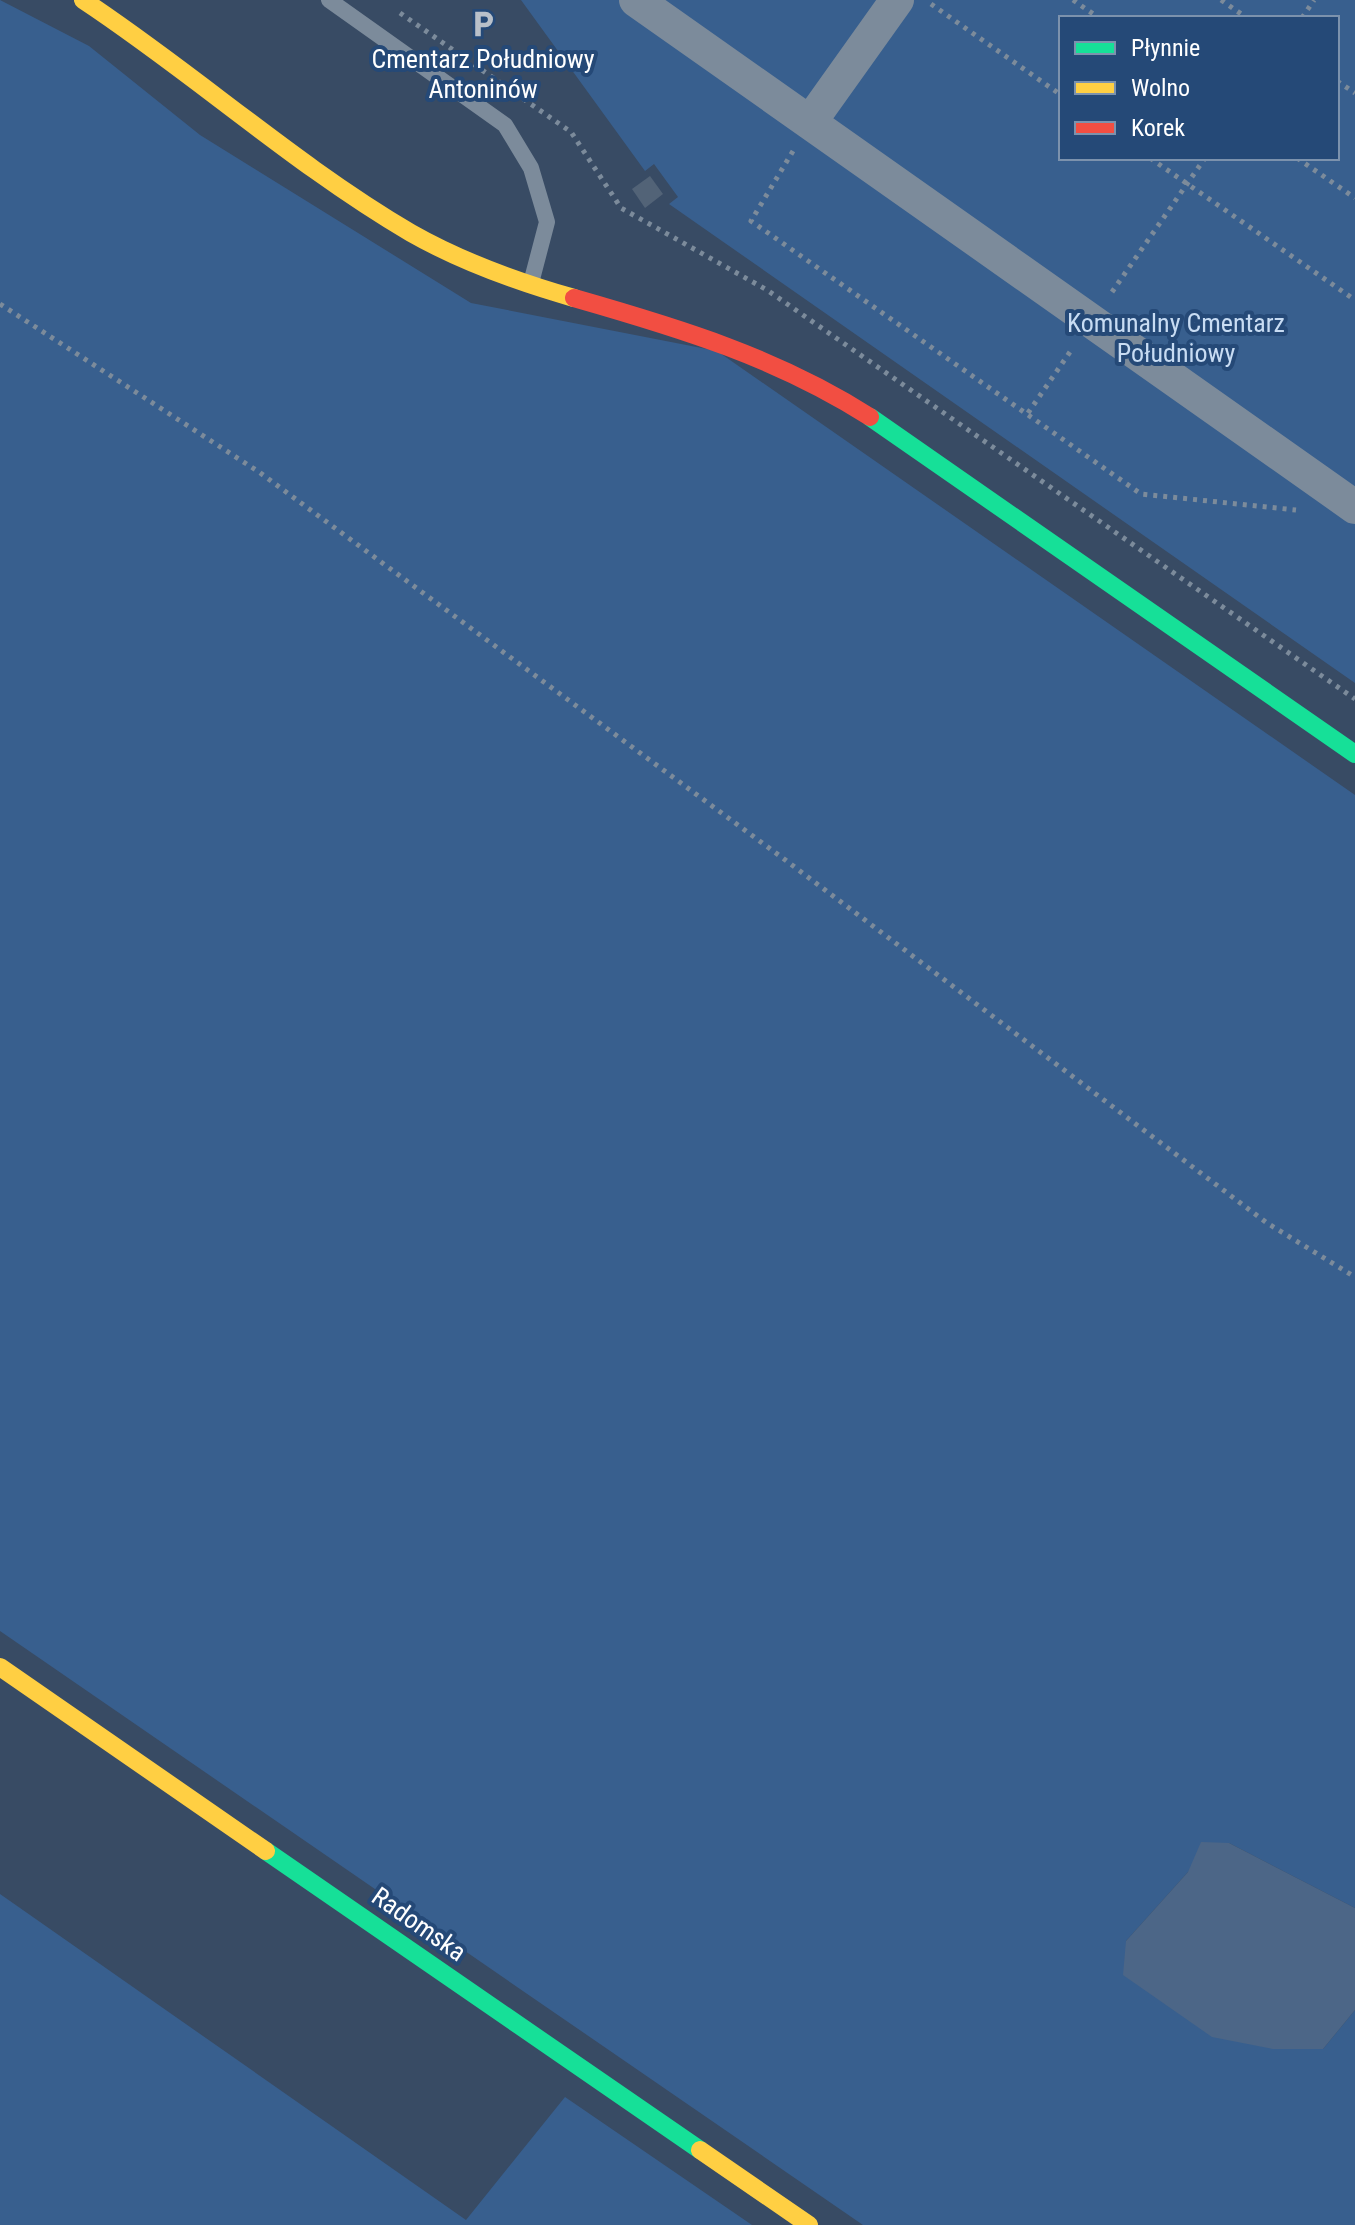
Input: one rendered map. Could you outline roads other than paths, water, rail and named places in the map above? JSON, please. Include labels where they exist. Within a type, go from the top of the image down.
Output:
[{"type":"street","points":[[83,0],[411,233],[457,257],[531,285],[711,337],[803,377],[851,405],[1355,754]]},
{"type":"street","points":[[636,0],[1355,507]]},
{"type":"street","points":[[810,122],[897,0]]},
{"type":"street","name":"Radomska","points":[[0,1667],[809,2225]]},
{"type":"lane","points":[[329,0],[505,125],[531,168],[547,222],[531,285]]},
{"type":"place","name":"Cmentarz Południowy Antoninów","points":[[483,24]]},
{"type":"park label","name":"Komunalny Cmentarz Południowy","points":[[1176,338]]}]
